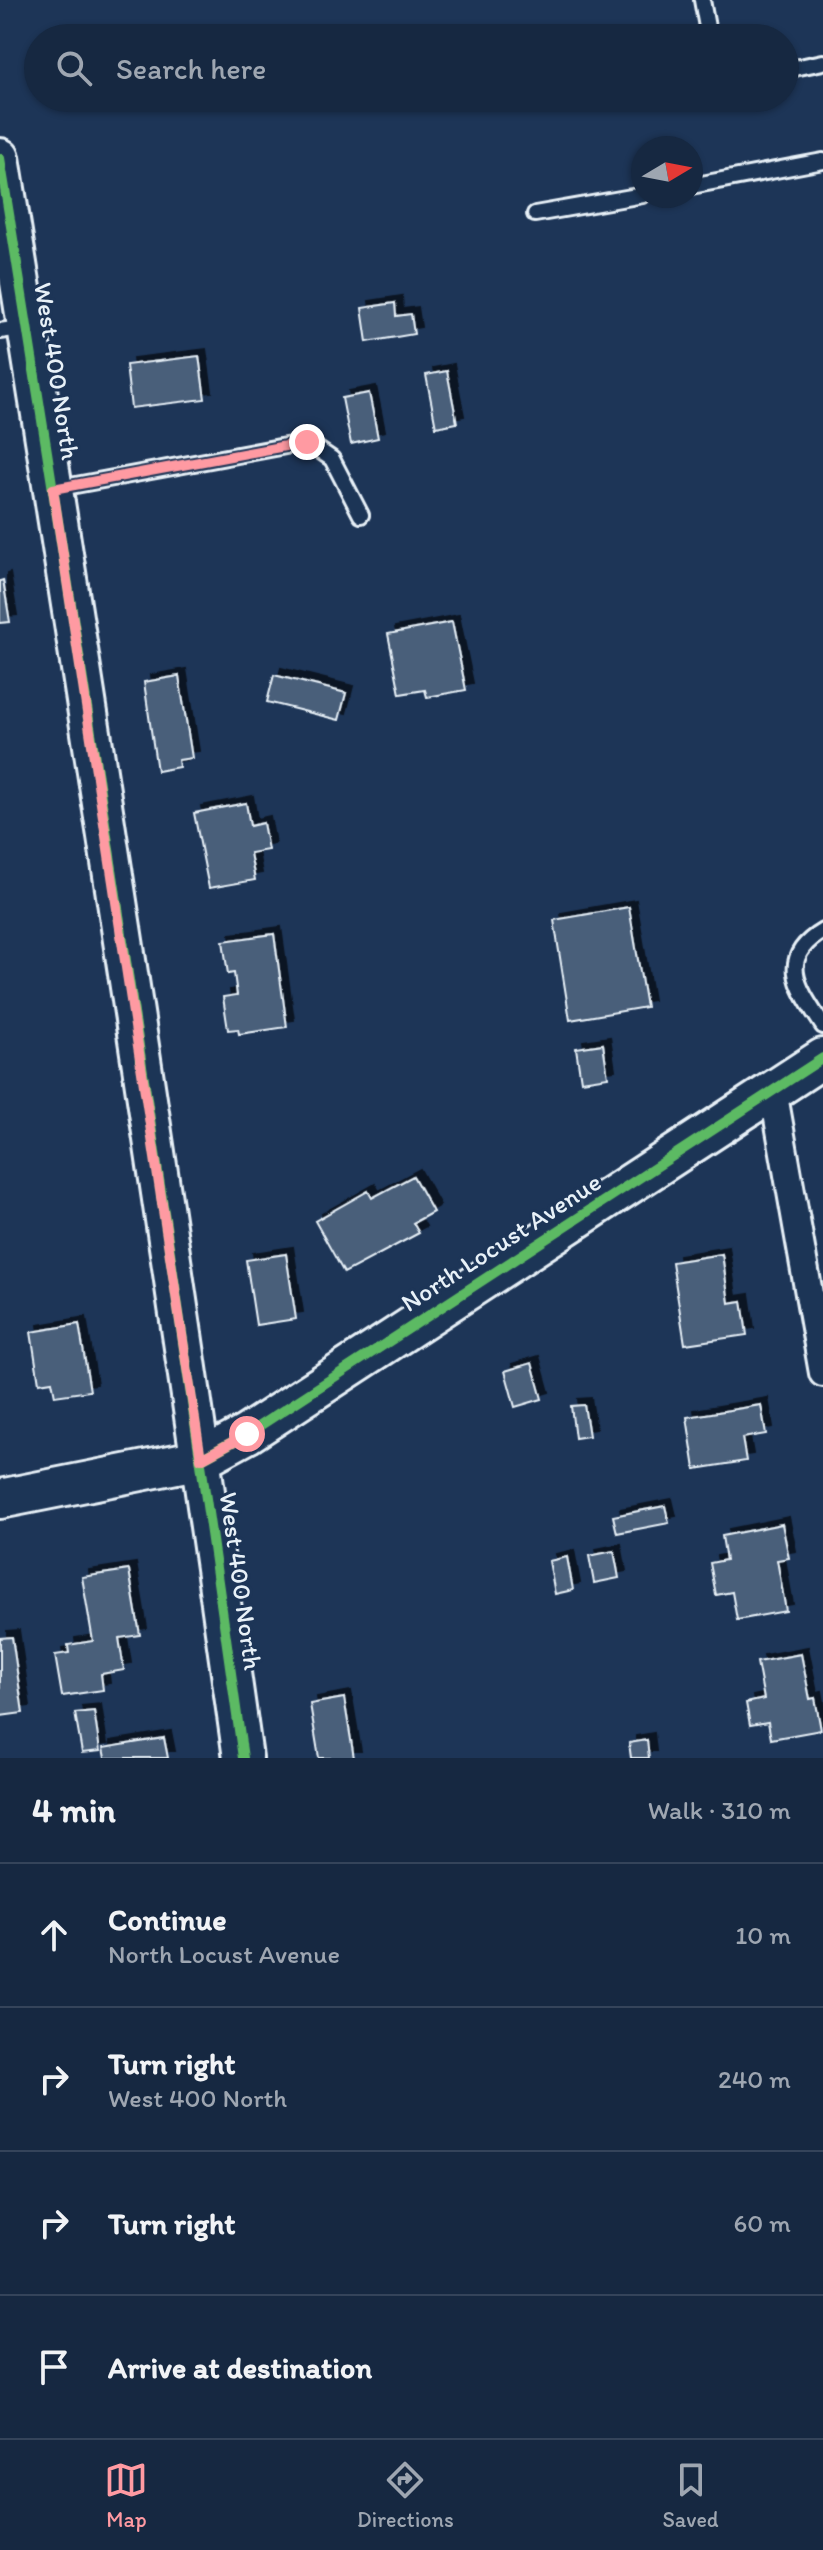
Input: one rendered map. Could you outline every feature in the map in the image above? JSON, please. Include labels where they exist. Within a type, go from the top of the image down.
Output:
[{"type":"street","name":"West 400 North","points":[[2,168],[14,329],[53,489],[201,1459],[243,1758]]},
{"type":"street","name":"North Locust Avenue","points":[[0,1499],[201,1459],[247,1434],[823,1058]]},
{"type":"street","points":[[773,1090],[823,1373]]},
{"type":"lane","points":[[702,0],[706,24]]},
{"type":"lane","points":[[799,67],[823,62]]},
{"type":"lane","points":[[703,184],[823,161]]},
{"type":"lane","points":[[535,214],[631,197]]},
{"type":"lane","points":[[53,489],[307,442],[332,459],[361,515]]},
{"type":"lane","points":[[823,931],[804,942],[795,966],[798,984],[823,1026]]},
{"type":"building","points":[[395,303],[396,316],[411,314],[414,334],[367,342],[362,308]]},
{"type":"building","points":[[199,356],[205,399],[131,408],[126,365]]},
{"type":"building","points":[[447,371],[457,423],[436,427],[426,375]]},
{"type":"building","points":[[369,393],[378,438],[351,444],[342,398]]},
{"type":"building","points":[[3,580],[10,622],[0,623],[0,581]]},
{"type":"building","points":[[452,622],[466,690],[427,697],[425,690],[400,694],[388,634]]},
{"type":"building","points":[[274,675],[346,693],[339,720],[267,702]]},
{"type":"building","points":[[179,676],[192,758],[178,760],[179,767],[157,771],[144,682]]},
{"type":"building","points":[[246,803],[250,826],[263,823],[268,850],[250,853],[255,880],[209,888],[194,813]]},
{"type":"building","points":[[629,907],[646,1007],[570,1020],[554,920]]},
{"type":"building","points":[[274,934],[287,1027],[239,1034],[238,1029],[228,1030],[223,997],[237,995],[234,973],[228,974],[223,941]]},
{"type":"building","points":[[603,1044],[608,1077],[581,1081],[576,1048]]},
{"type":"building","points":[[413,1176],[433,1212],[413,1223],[419,1233],[344,1273],[315,1221],[368,1191],[372,1198]]},
{"type":"building","points":[[286,1254],[296,1319],[256,1325],[246,1260]]},
{"type":"building","points":[[722,1254],[729,1303],[742,1301],[747,1335],[685,1344],[672,1262]]},
{"type":"building","points":[[79,1324],[90,1391],[55,1396],[52,1381],[39,1383],[31,1332]]},
{"type":"building","points":[[532,1363],[542,1399],[515,1407],[505,1371]]},
{"type":"building","points":[[584,1405],[589,1436],[575,1438],[571,1406]]},
{"type":"building","points":[[761,1405],[766,1434],[742,1438],[746,1461],[695,1469],[687,1417]]},
{"type":"building","points":[[665,1506],[669,1523],[617,1533],[613,1516]]},
{"type":"building","points":[[782,1524],[789,1558],[777,1560],[786,1611],[737,1620],[732,1592],[716,1595],[710,1563],[726,1560],[722,1536]]},
{"type":"building","points":[[614,1551],[619,1578],[594,1583],[589,1556]]},
{"type":"building","points":[[567,1557],[573,1590],[555,1594],[549,1561]]},
{"type":"building","points":[[129,1570],[140,1635],[119,1638],[124,1670],[101,1674],[103,1690],[62,1696],[55,1655],[69,1653],[68,1645],[93,1641],[82,1577]]},
{"type":"building","points":[[12,1637],[23,1713],[0,1716],[0,1638]]},
{"type":"building","points":[[801,1654],[810,1699],[815,1698],[821,1730],[771,1739],[768,1722],[750,1725],[746,1703],[764,1699],[757,1662]]},
{"type":"building","points":[[344,1698],[354,1758],[319,1758],[310,1704]]},
{"type":"building","points":[[94,1711],[100,1751],[82,1753],[75,1713]]},
{"type":"building","points":[[164,1738],[168,1758],[105,1758],[103,1748]]},
{"type":"building","points":[[647,1740],[649,1758],[631,1758],[629,1743]]},
{"type":"cycle path","points":[[0,158],[126,958],[243,1758]]},
{"type":"cycle path","points":[[201,1459],[247,1434],[823,1058]]},
{"type":"route","points":[[247,1434],[201,1459],[53,489],[307,442]]}]
